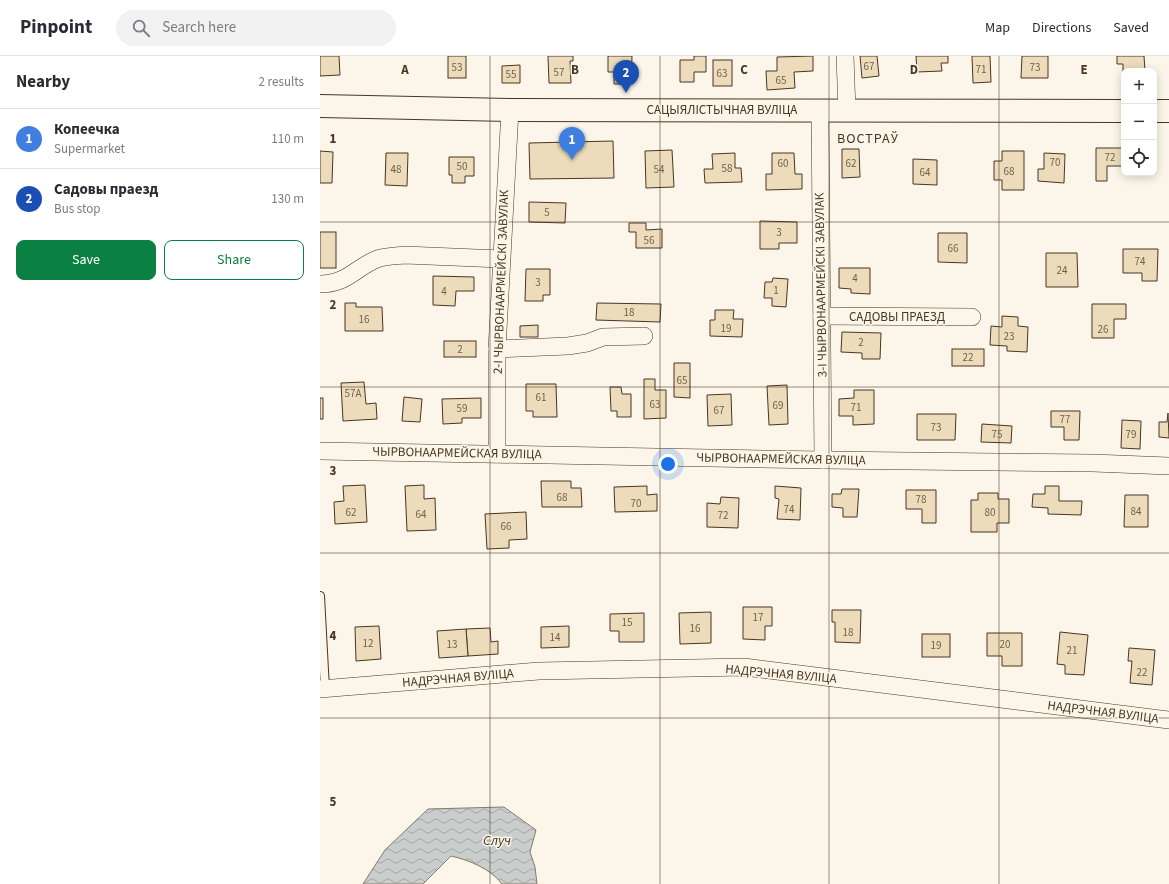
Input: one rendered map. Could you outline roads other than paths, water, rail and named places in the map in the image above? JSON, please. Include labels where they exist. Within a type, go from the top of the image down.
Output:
[{"type":"main road","name":"САЦЫЯЛІСТЫЧНАЯ ВУЛІЦА","points":[[320,106],[510,110],[1121,111]]},
{"type":"main road","points":[[1157,111],[1169,111]]},
{"type":"street","points":[[845,56],[847,111]]},
{"type":"street","name":"2-І ЧЫРВОНААРМЕЙСКІ ЗАВУЛАК","points":[[497,454],[497,349],[510,110]]},
{"type":"street","name":"3-І ЧЫРВОНААРМЕЙСКІ ЗАВУЛАК","points":[[820,110],[823,460]]},
{"type":"street","points":[[320,284],[333,284],[377,259],[390,256],[405,255],[501,259]]},
{"type":"street","name":"САДОВЫ ПРАЕЗД","points":[[822,316],[972,317]]},
{"type":"street","points":[[497,349],[568,346],[587,343],[603,337],[644,336]]},
{"type":"street","name":"ЧЫРВОНААРМЕЙСКАЯ ВУЛІЦА","points":[[320,450],[823,460],[1093,463],[1169,466]]},
{"type":"street","name":"НАДРЭЧНАЯ ВУЛІЦА","points":[[323,689],[538,671],[744,667],[1169,720]]},
{"type":"lane","points":[[320,596],[323,689]]},
{"type":"water","name":"Случ","points":[[504,807],[536,830],[530,852],[535,867],[537,884],[502,884],[492,874],[479,866],[451,856],[423,884],[363,884],[385,850],[428,809]]},
{"type":"place","name":"Садовы праезд","points":[[626,93]]},
{"type":"place","name":"Копеечка","points":[[572,160]]},
{"type":"district","name":"ВОСТРАЎ","points":[[868,139]]}]
